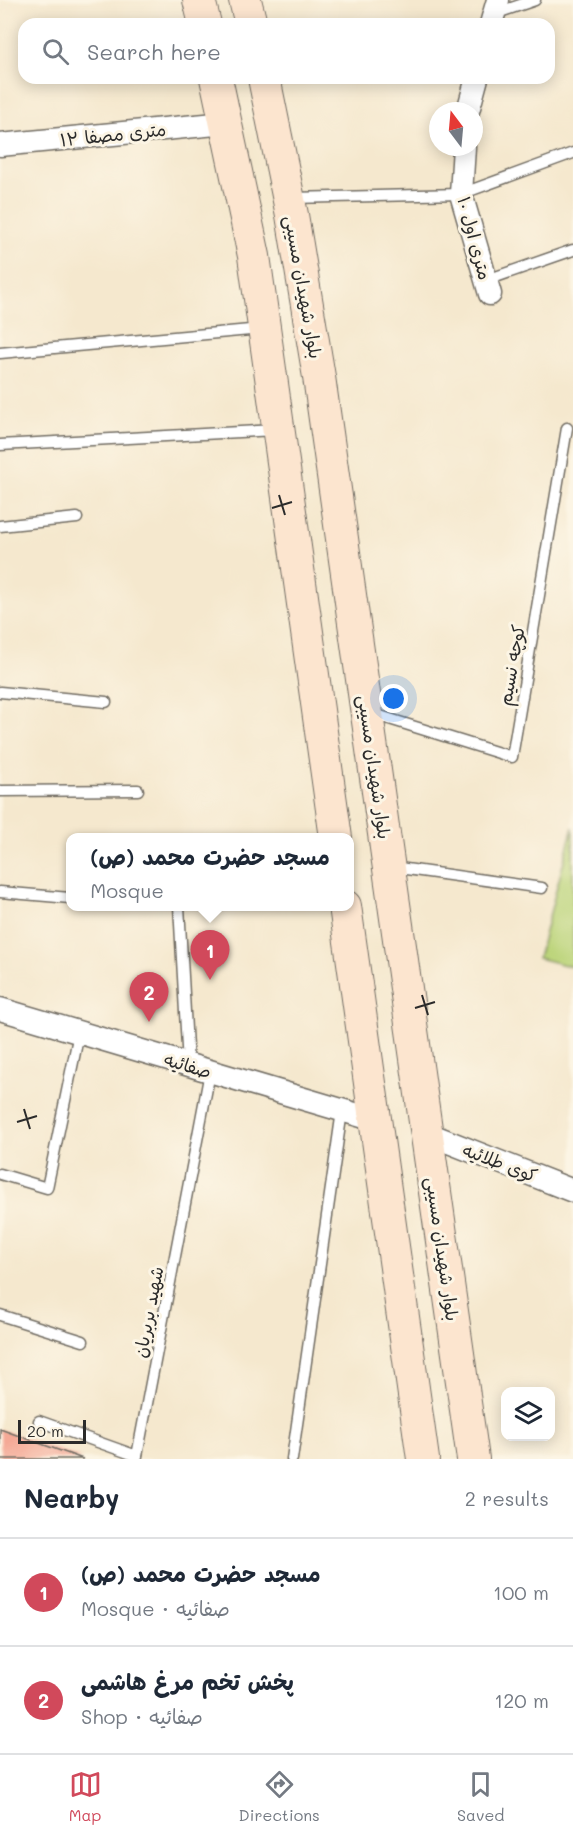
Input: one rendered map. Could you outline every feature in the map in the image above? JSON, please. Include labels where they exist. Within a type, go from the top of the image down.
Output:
[{"type":"main road","points":[[199,0],[204,18]]},
{"type":"main road","points":[[244,0],[249,18]]},
{"type":"main road","points":[[217,84],[254,256],[335,833]]},
{"type":"main road","name":"بلوار شهیدان مسیبی","points":[[265,84],[288,198],[319,377],[473,1459]]},
{"type":"main road","points":[[346,911],[423,1459]]},
{"type":"street","points":[[470,102],[475,84]]},
{"type":"street","name":"۱۲ متری مصفا","points":[[0,145],[226,123]]},
{"type":"street","name":"۱۰ متری اول","points":[[463,156],[461,194],[488,287]]},
{"type":"street","name":"صفائیه","points":[[0,1009],[375,1120]]},
{"type":"street","name":"کوی طلائیه","points":[[426,1133],[573,1191]]},
{"type":"lane","points":[[494,13],[535,0]]},
{"type":"lane","points":[[288,198],[461,194],[573,153]]},
{"type":"lane","points":[[488,287],[573,250]]},
{"type":"lane","points":[[0,353],[265,329]]},
{"type":"lane","name":"کوچه نسیم","points":[[367,712],[512,757],[567,428]]},
{"type":"lane","points":[[0,445],[279,430]]},
{"type":"lane","points":[[0,526],[77,518]]},
{"type":"lane","points":[[0,692],[106,702]]},
{"type":"lane","points":[[0,791],[138,790]]},
{"type":"lane","points":[[389,866],[542,888]]},
{"type":"lane","points":[[0,892],[66,898]]},
{"type":"lane","points":[[180,911],[199,1068]]},
{"type":"lane","points":[[0,1174],[47,1188],[80,1033]]},
{"type":"lane","name":"شهید بربریان","points":[[39,1421],[137,1456],[199,1068]]},
{"type":"lane","points":[[292,1459],[342,1111]]},
{"type":"lane","points":[[0,1315],[83,1341]]},
{"type":"green space","points":[[573,827],[573,967],[538,958]]},
{"type":"building","points":[[0,1429],[83,1459],[0,1459]]},
{"type":"place","name":"مسجد حضرت محمد (ص)","points":[[210,980]]},
{"type":"place","name":"پخش تخم مرغ هاشمی","points":[[149,1022]]}]
